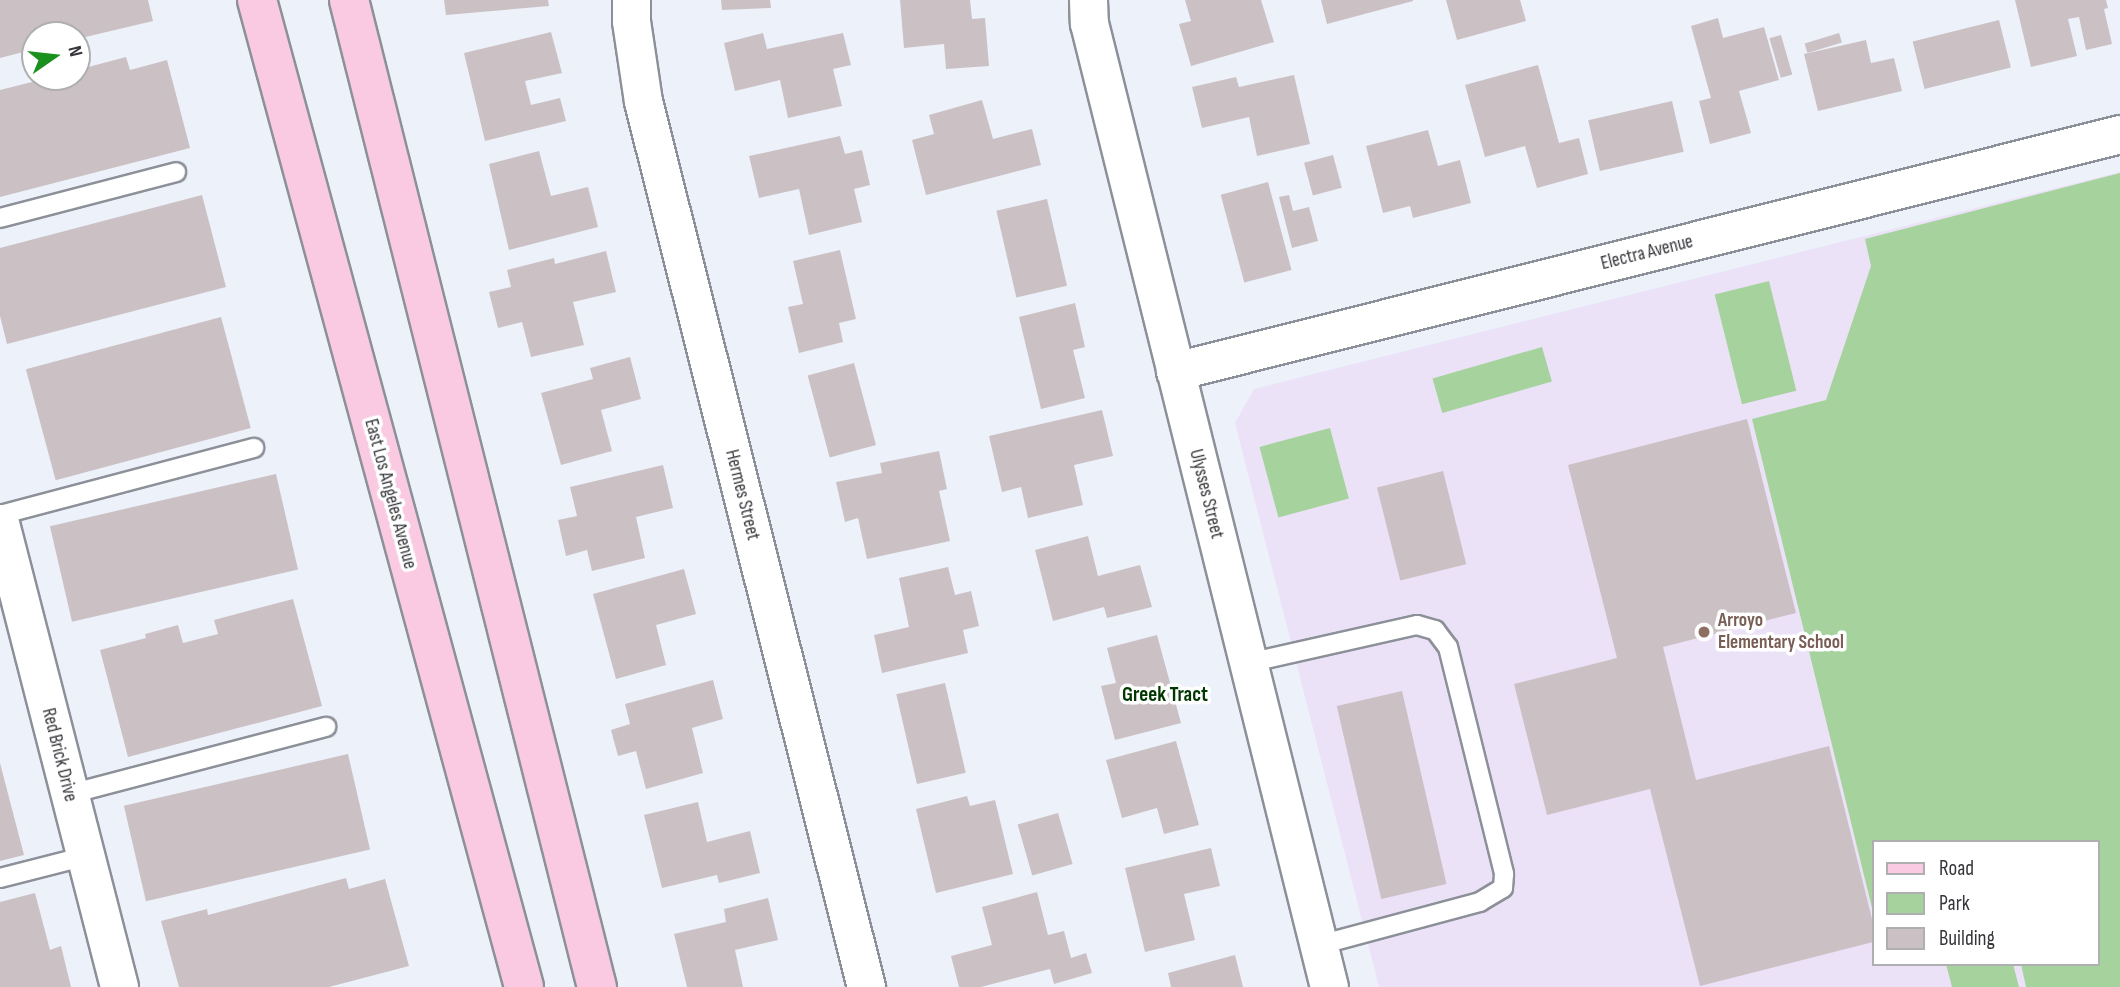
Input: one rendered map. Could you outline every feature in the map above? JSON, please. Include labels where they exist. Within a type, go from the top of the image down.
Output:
[{"type":"main road","name":"East Los Angeles Avenue","points":[[257,0],[524,987]]},
{"type":"main road","points":[[349,0],[597,987]]},
{"type":"street","name":"Hermes Street","points":[[631,0],[631,21],[643,101],[866,987]]},
{"type":"street","name":"Ulysses Street","points":[[1088,0],[1089,23],[1329,987]]},
{"type":"street","name":"Electra Avenue","points":[[1175,371],[2120,134]]},
{"type":"street","name":"Red Brick Drive","points":[[0,523],[7,582],[70,794],[119,987]]},
{"type":"lane","points":[[0,218],[176,172]]},
{"type":"lane","points":[[0,514],[254,447]]},
{"type":"lane","points":[[1248,663],[1417,625],[1435,630],[1448,647],[1504,874],[1503,888],[1480,902],[1319,945]]},
{"type":"lane","points":[[70,794],[326,727]]},
{"type":"lane","points":[[0,878],[86,856]]},
{"type":"shaded area","name":"Arroyo Elementary School","points":[[2120,172],[2120,987],[1379,987],[1235,423],[1254,389]]},
{"type":"green space","points":[[2120,173],[2120,987],[2026,987],[2021,966],[2099,966],[2099,840],[1871,840],[1871,904],[1752,419],[1826,400],[1871,266],[1865,239]]},
{"type":"green space","points":[[1769,281],[1796,391],[1742,404],[1715,295]]},
{"type":"green space","points":[[1542,347],[1552,382],[1442,413],[1432,378]]},
{"type":"green space","points":[[1330,428],[1349,499],[1278,517],[1259,447]]},
{"type":"green space","points":[[1947,966],[2014,966],[2019,987],[1952,987]]},
{"type":"building","points":[[0,0],[148,0],[153,21],[91,36],[91,21],[21,21],[21,53],[0,58]]},
{"type":"building","points":[[444,0],[548,0],[549,6],[446,15]]},
{"type":"building","points":[[721,0],[770,0],[771,8],[722,10]]},
{"type":"building","points":[[900,0],[970,0],[972,19],[985,18],[989,66],[946,69],[944,44],[904,48]]},
{"type":"building","points":[[1185,0],[1261,0],[1274,42],[1191,66],[1179,24],[1191,21]]},
{"type":"building","points":[[1321,0],[1413,0],[1413,1],[1327,24]]},
{"type":"building","points":[[1446,0],[1520,0],[1526,21],[1457,40]]},
{"type":"building","points":[[2015,0],[2106,0],[2108,8],[2104,9],[2112,44],[2086,50],[2079,17],[2068,19],[2077,56],[2031,67]]},
{"type":"building","points":[[1718,18],[1723,38],[1764,27],[1779,80],[1739,91],[1751,133],[1710,144],[1699,101],[1711,98],[1691,26]]},
{"type":"building","points":[[1999,20],[2011,68],[1924,89],[1913,42]]},
{"type":"building","points":[[551,32],[562,73],[525,81],[531,105],[560,98],[566,121],[485,141],[464,53]]},
{"type":"building","points":[[763,33],[767,49],[843,33],[851,65],[833,69],[842,106],[788,118],[780,80],[735,91],[724,43]]},
{"type":"building","points":[[1839,33],[1842,43],[1807,53],[1805,44]]},
{"type":"building","points":[[1781,35],[1792,74],[1781,78],[1769,38]]},
{"type":"building","points":[[1866,40],[1871,63],[1894,58],[1902,91],[1818,111],[1804,54]]},
{"type":"building","points":[[126,57],[130,70],[167,60],[190,148],[0,197],[0,90],[21,85],[21,91],[91,91],[91,66]]},
{"type":"building","points":[[1538,65],[1559,143],[1579,138],[1588,174],[1537,188],[1525,146],[1485,157],[1465,85]]},
{"type":"building","points":[[1294,75],[1310,144],[1257,156],[1249,117],[1202,128],[1192,87],[1236,77],[1239,87]]},
{"type":"building","points":[[982,100],[993,139],[1032,129],[1041,165],[926,195],[912,140],[934,134],[929,115]]},
{"type":"building","points":[[1672,101],[1684,152],[1600,171],[1588,120]]},
{"type":"building","points":[[1428,130],[1438,166],[1460,160],[1471,203],[1413,218],[1410,206],[1383,213],[1366,146]]},
{"type":"building","points":[[840,136],[845,154],[862,150],[870,185],[854,189],[862,222],[809,235],[799,189],[759,198],[749,156]]},
{"type":"building","points":[[539,151],[551,196],[588,187],[598,227],[509,250],[489,164]]},
{"type":"building","points":[[1333,155],[1342,188],[1313,196],[1304,163]]},
{"type":"building","points":[[1268,182],[1292,270],[1244,283],[1221,195]]},
{"type":"building","points":[[202,195],[226,287],[7,344],[0,316],[0,248]]},
{"type":"building","points":[[1289,195],[1293,211],[1309,207],[1318,241],[1292,248],[1279,197]]},
{"type":"building","points":[[1047,199],[1067,286],[1016,297],[996,211]]},
{"type":"building","points":[[840,250],[856,319],[839,323],[843,342],[799,353],[788,307],[803,304],[793,261]]},
{"type":"building","points":[[606,251],[616,292],[573,302],[584,345],[531,357],[522,322],[498,328],[489,292],[511,287],[507,270],[554,258],[555,264]]},
{"type":"building","points":[[1075,303],[1085,347],[1073,350],[1085,398],[1041,409],[1019,317]]},
{"type":"building","points":[[221,317],[251,428],[56,480],[26,369]]},
{"type":"building","points":[[630,357],[641,399],[601,410],[612,451],[561,465],[541,393],[593,379],[590,368]]},
{"type":"building","points":[[854,363],[876,445],[830,458],[808,375]]},
{"type":"building","points":[[1102,410],[1113,456],[1074,465],[1083,505],[1028,518],[1021,487],[1002,492],[989,436]]},
{"type":"building","points":[[1747,419],[1796,613],[1663,647],[1696,780],[1829,746],[1871,915],[1871,943],[1700,986],[1650,789],[1547,815],[1514,684],[1617,658],[1568,465]]},
{"type":"building","points":[[939,451],[947,489],[939,491],[950,541],[867,559],[858,518],[845,522],[836,482],[882,473],[880,463]]},
{"type":"building","points":[[663,465],[673,508],[636,517],[645,558],[592,571],[587,550],[566,556],[558,520],[577,516],[570,487]]},
{"type":"building","points":[[1443,471],[1466,564],[1400,581],[1377,487]]},
{"type":"building","points":[[276,474],[298,569],[72,622],[50,526]]},
{"type":"building","points":[[1088,536],[1098,576],[1140,565],[1152,607],[1107,618],[1104,607],[1053,621],[1035,550]]},
{"type":"building","points":[[948,567],[955,595],[971,591],[979,626],[963,630],[968,653],[882,673],[874,635],[909,627],[899,578]]},
{"type":"building","points":[[684,569],[696,614],[656,625],[666,665],[616,679],[593,594]]},
{"type":"building","points":[[293,599],[322,706],[128,757],[100,650],[146,638],[145,634],[178,625],[183,643],[218,634],[214,620]]},
{"type":"building","points":[[1157,635],[1181,723],[1115,740],[1101,686],[1116,683],[1107,648]]},
{"type":"building","points":[[713,680],[723,719],[692,728],[703,773],[646,789],[636,751],[618,756],[611,730],[630,724],[625,704]]},
{"type":"building","points":[[945,683],[966,773],[917,784],[896,694]]},
{"type":"building","points":[[1402,691],[1447,884],[1381,899],[1337,706]]},
{"type":"building","points":[[1176,741],[1199,825],[1164,834],[1157,808],[1122,818],[1106,760]]},
{"type":"building","points":[[348,754],[370,849],[146,901],[124,806]]},
{"type":"building","points":[[0,763],[24,855],[0,861]]},
{"type":"building","points":[[967,796],[970,806],[995,800],[1013,874],[936,893],[916,809]]},
{"type":"building","points":[[698,802],[707,842],[750,831],[760,873],[719,883],[717,875],[662,888],[644,815]]},
{"type":"building","points":[[1058,813],[1073,864],[1032,876],[1018,825]]},
{"type":"building","points":[[1211,848],[1220,886],[1184,894],[1195,940],[1145,952],[1125,868]]},
{"type":"building","points":[[346,878],[349,889],[385,879],[409,966],[329,987],[179,987],[161,921],[207,909],[208,915]]},
{"type":"building","points":[[1037,892],[1048,935],[1064,931],[1071,958],[1086,953],[1092,973],[1054,984],[1050,969],[981,987],[959,987],[951,956],[992,945],[982,907]]},
{"type":"building","points":[[35,893],[50,950],[61,946],[71,987],[0,987],[0,902]]},
{"type":"building","points":[[768,898],[778,940],[735,950],[743,987],[687,987],[674,934],[726,922],[724,909]]},
{"type":"building","points":[[1235,955],[1243,987],[1171,987],[1168,973]]},
{"type":"place","name":"Arroyo Elementary School","points":[[1704,632]]},
{"type":"district","name":"Greek Tract","points":[[1165,695]]}]
